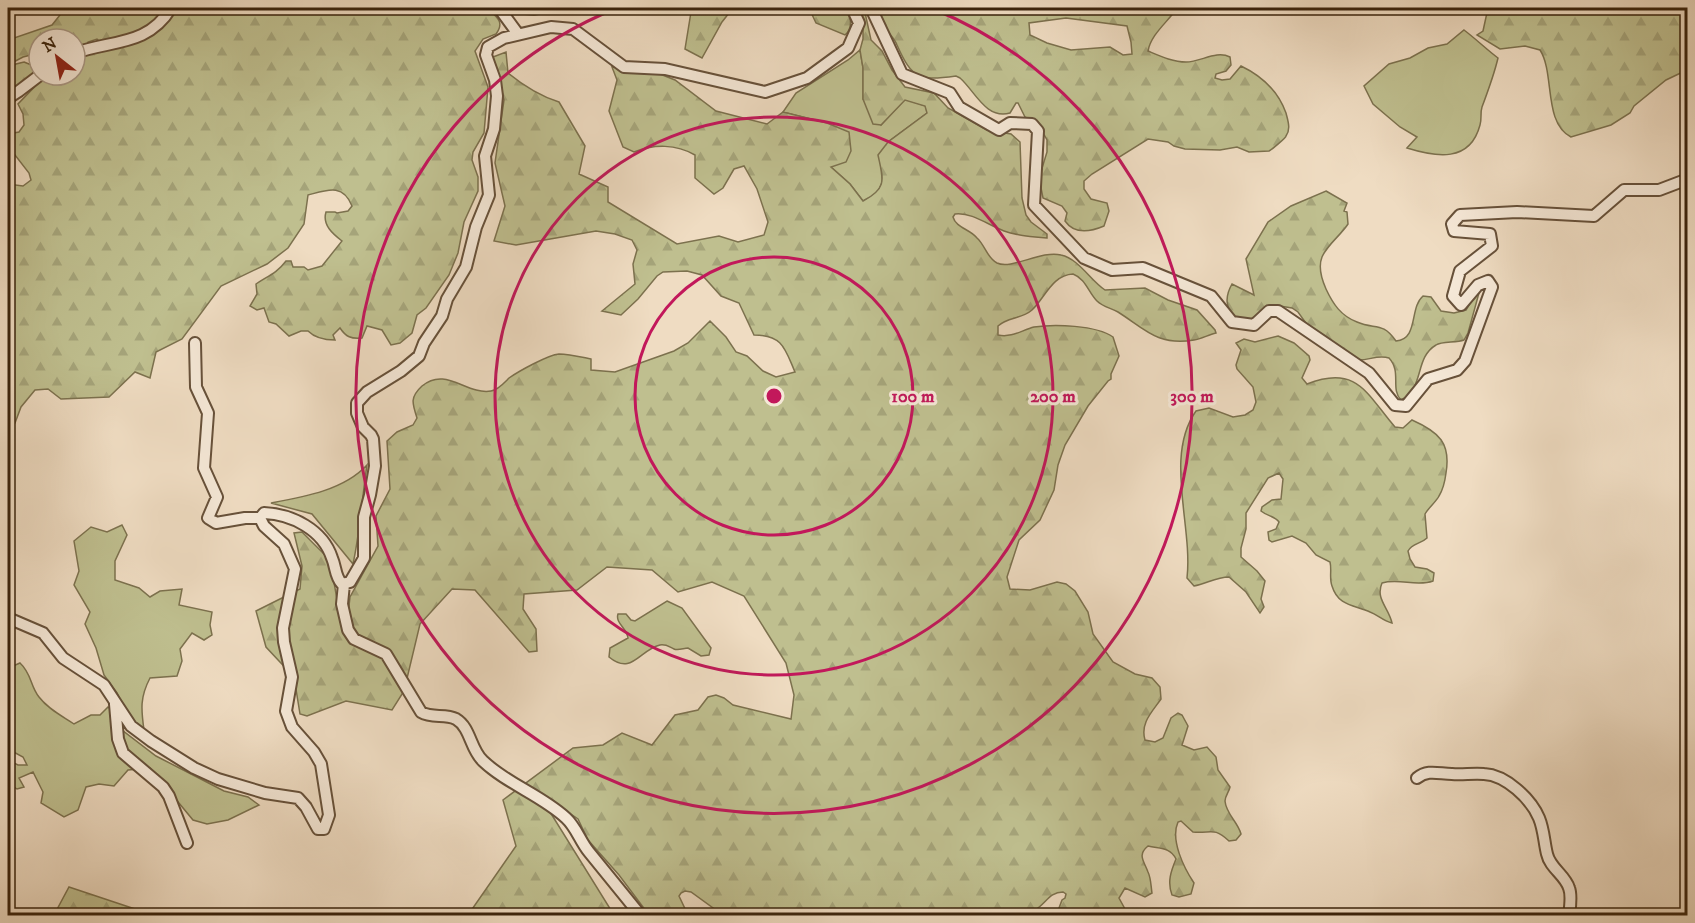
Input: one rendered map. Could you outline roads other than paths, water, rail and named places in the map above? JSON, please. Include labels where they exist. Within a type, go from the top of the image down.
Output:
[{"type":"street","points":[[87,50],[125,42],[143,35],[158,25],[171,8]]},
{"type":"street","points":[[499,8],[518,34]]},
{"type":"street","points":[[344,584],[352,579],[364,558],[364,517],[375,472],[372,435],[363,427],[359,419],[357,403],[367,392],[401,371],[418,356],[442,316],[447,299],[466,267],[476,227],[489,195],[484,156],[494,129],[497,96],[495,80],[486,52],[494,43],[518,34],[551,27],[573,29],[624,67],[665,69],[765,92],[807,78],[848,48],[859,22],[852,8]]},
{"type":"street","points":[[871,8],[902,74],[950,93],[959,107],[999,130],[1010,123],[1032,124],[1038,130],[1034,205],[1084,258],[1112,270],[1143,268],[1211,296],[1232,322],[1254,325],[1269,311],[1278,311],[1369,373],[1395,405],[1406,406],[1428,379],[1457,370],[1465,361],[1492,287],[1488,281],[1478,285],[1461,305],[1453,296],[1460,271],[1492,246],[1490,234],[1455,231],[1452,224],[1460,215],[1517,212],[1594,216],[1624,190],[1659,190],[1688,179]]},
{"type":"street","points":[[8,98],[27,85]]},
{"type":"street","points":[[195,344],[196,387],[208,413],[204,468],[217,497],[208,518],[216,523],[260,518]]},
{"type":"street","points":[[260,518],[264,513],[276,514],[298,521],[310,528],[321,538],[329,551],[338,580],[344,584]]},
{"type":"street","points":[[8,618],[43,633],[63,658],[104,685],[135,730],[172,755],[218,779],[266,793],[298,798],[306,807],[318,829],[322,830],[329,819],[321,764],[314,752],[292,727],[286,711],[292,677],[284,642],[284,628],[295,568],[284,544],[264,526],[260,518]]},
{"type":"street","points":[[344,584],[342,604],[348,630],[354,639],[386,654],[421,712],[425,715],[446,716],[458,720],[467,730],[475,752],[496,773],[554,808],[567,819],[588,851],[641,915]]},
{"type":"street","points":[[114,700],[118,739],[123,753],[163,787],[169,796],[187,843]]},
{"type":"street","points":[[1417,778],[1422,774],[1438,772],[1483,774],[1508,783],[1525,798],[1539,818],[1546,840],[1547,854],[1555,870],[1570,889],[1569,915]]}]
